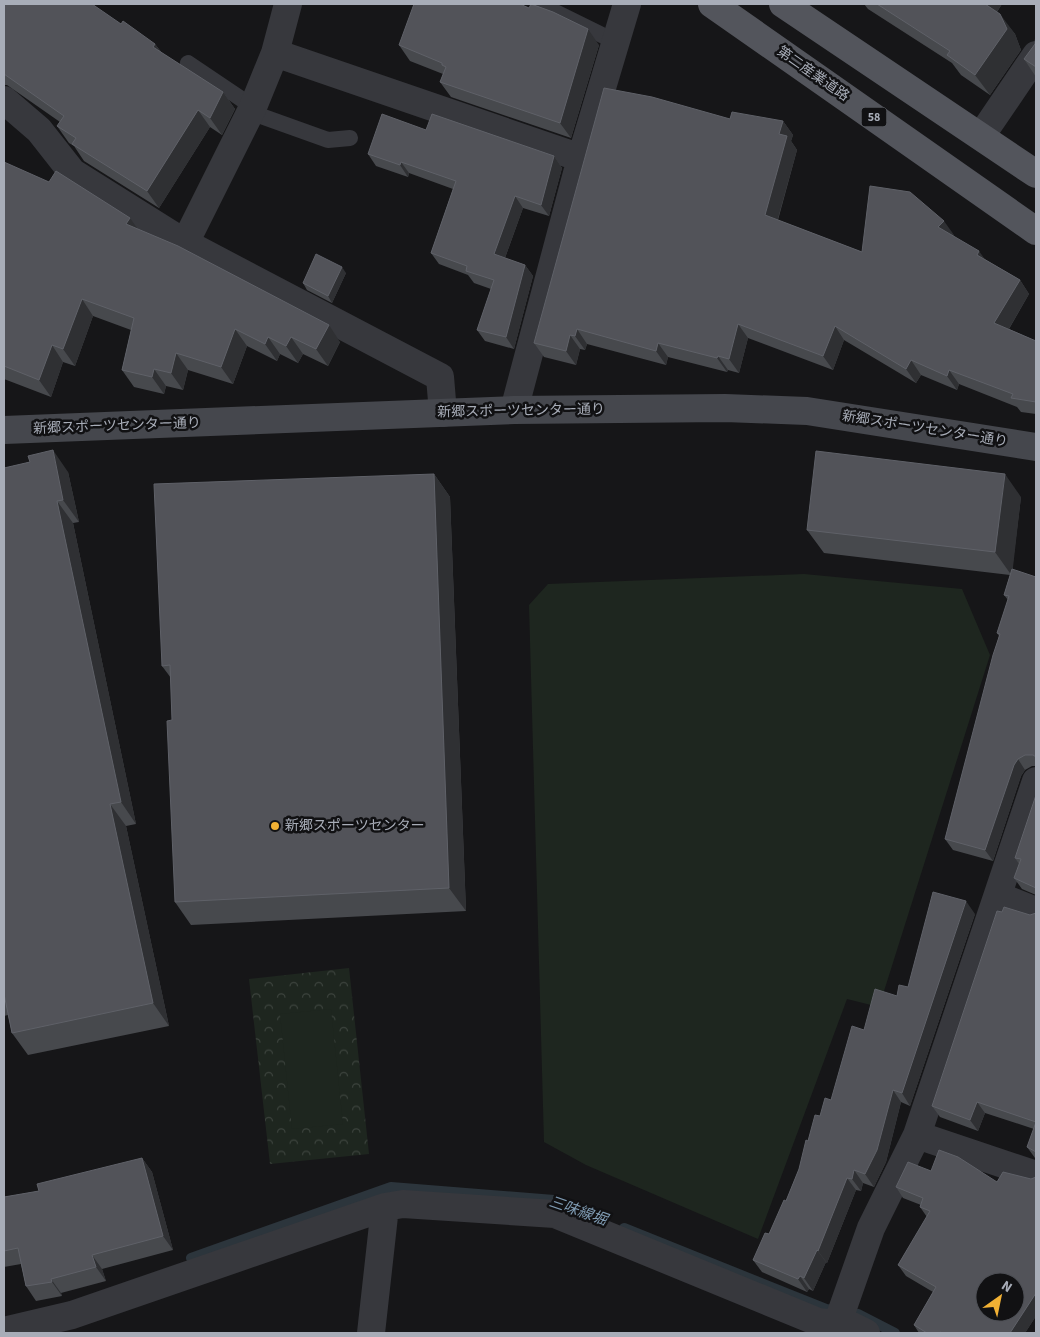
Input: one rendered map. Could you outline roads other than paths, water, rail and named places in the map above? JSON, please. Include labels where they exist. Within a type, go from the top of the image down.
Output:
[{"type":"main road","name":"第二産業道路","points":[[712,4],[1036,231]]},
{"type":"main road","points":[[783,4],[1036,174]]},
{"type":"street","points":[[185,243],[252,110],[275,53],[288,4]]},
{"type":"street","points":[[514,410],[581,158],[628,4]]},
{"type":"street","points":[[275,53],[581,158]]},
{"type":"street","points":[[981,136],[1036,55]]},
{"type":"street","points":[[4,100],[39,130],[72,172],[185,243],[440,377],[443,413]]},
{"type":"street","name":"新郷スポーツセンター通り","points":[[4,430],[514,410],[725,408],[807,411],[1036,447]]},
{"type":"street","points":[[838,1318],[871,1228],[917,1135],[1036,780]]},
{"type":"street","points":[[998,896],[1036,911]]},
{"type":"street","points":[[917,1135],[1036,1176]]},
{"type":"street","points":[[4,1331],[72,1315],[385,1207],[403,1204],[555,1214],[818,1322],[838,1318],[866,1333]]},
{"type":"street","points":[[370,1333],[385,1207]]},
{"type":"lane","points":[[539,4],[616,42]]},
{"type":"lane","points":[[188,63],[252,110],[328,140],[350,138]]},
{"type":"waterway","name":"三味線堀","points":[[191,1258],[391,1187],[554,1200],[567,1205]]},
{"type":"waterway","name":"三味線堀","points":[[624,1228],[826,1309],[858,1314],[895,1333]]},
{"type":"place","name":"新郷スポーツセンター","points":[[275,826]]}]
